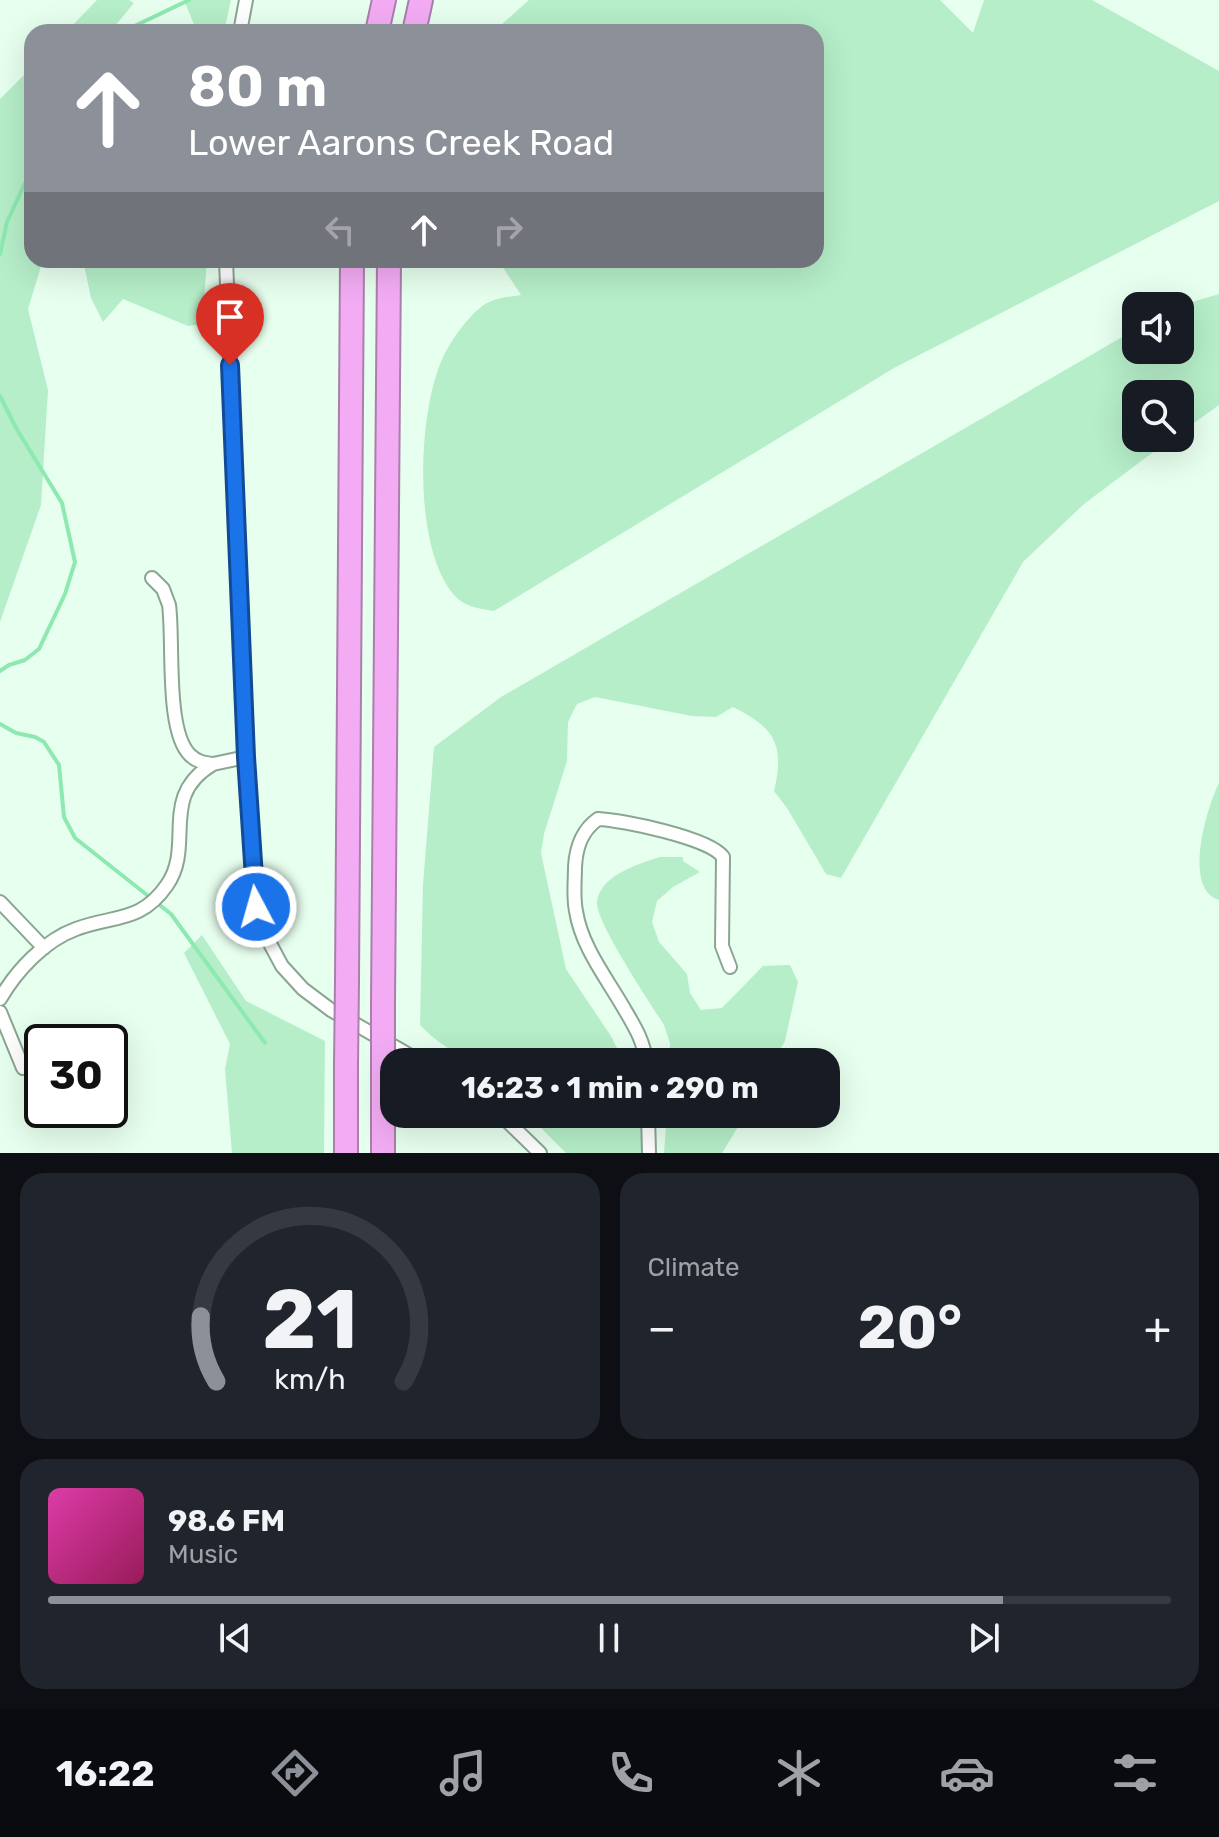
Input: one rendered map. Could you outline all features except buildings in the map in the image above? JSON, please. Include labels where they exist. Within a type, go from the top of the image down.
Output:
[{"type":"highway","points":[[379,24],[384,0]]},
{"type":"highway","points":[[416,24],[421,0]]},
{"type":"highway","points":[[346,1153],[352,268]]},
{"type":"highway","points":[[383,1153],[389,268]]},
{"type":"street","points":[[242,24],[246,0]]},
{"type":"street","points":[[226,268],[246,757],[256,907],[267,938],[282,966],[303,989],[331,1010],[397,1048]]},
{"type":"street","points":[[152,578],[163,589],[169,605],[174,709],[180,736],[187,753],[198,762],[213,764]]},
{"type":"street","points":[[0,999],[44,948],[73,929],[138,914],[158,896],[169,884],[174,871],[182,803],[188,785],[199,772],[213,764],[246,757]]},
{"type":"street","points":[[643,1048],[639,1033],[582,933],[575,910],[575,862],[580,840],[588,826],[598,819],[623,822],[691,839],[718,850],[723,857],[722,946],[730,967]]},
{"type":"street","points":[[0,902],[44,948]]},
{"type":"street","points":[[0,1012],[23,1068]]},
{"type":"street","points":[[514,1128],[540,1153]]},
{"type":"street","points":[[648,1128],[649,1153]]},
{"type":"green space","points":[[97,0],[129,0],[134,3],[117,24],[74,24]]},
{"type":"green space","points":[[184,0],[231,0],[226,24],[194,24]]},
{"type":"green space","points":[[529,0],[940,0],[973,33],[984,0],[1092,0],[1219,71],[1219,201],[894,368],[494,611],[473,607],[455,596],[441,574],[431,546],[423,478],[424,443],[435,379],[451,342],[470,317],[485,304],[521,295],[503,268],[824,268],[824,24],[502,24]]},
{"type":"green space","points":[[24,75],[24,268],[41,268],[28,309],[48,390],[41,505],[0,622],[0,99]]},
{"type":"green space","points":[[85,268],[206,268],[202,324],[188,326],[123,299],[103,322],[91,298]]},
{"type":"green space","points":[[1219,294],[1219,405],[1194,423],[1194,380],[1122,380],[1122,452],[1153,452],[1084,504],[1023,562],[841,878],[826,874],[774,791],[777,750],[759,723],[733,707],[716,717],[692,716],[595,697],[577,704],[568,722],[567,761],[541,853],[566,969],[617,1048],[449,1048],[420,1025],[423,885],[434,747],[501,697],[1122,337],[1122,364],[1194,364],[1194,302]]},
{"type":"green space","points":[[1219,783],[1219,900],[1208,893],[1200,864],[1204,828]]},
{"type":"green space","points":[[660,857],[683,857],[683,861],[700,872],[673,887],[657,901],[652,922],[659,942],[687,974],[690,993],[701,1010],[722,1008],[763,966],[790,965],[798,982],[781,1048],[670,1048],[664,1025],[613,943],[598,911],[597,901],[605,884],[631,867]]},
{"type":"green space","points":[[202,935],[246,1001],[325,1041],[324,1153],[232,1153],[225,1069],[230,1044],[184,953]]},
{"type":"green space","points":[[541,1128],[641,1128],[642,1153],[566,1153]]},
{"type":"green space","points":[[666,1128],[737,1128],[722,1153],[664,1153]]},
{"type":"waterway","points":[[139,24],[189,0]]},
{"type":"waterway","points":[[0,254],[7,222],[24,185]]},
{"type":"waterway","points":[[0,396],[62,503],[75,562],[65,594],[39,649],[25,660],[0,671]]},
{"type":"waterway","points":[[0,724],[44,742],[59,765],[64,817],[75,838],[171,914],[265,1043]]},
{"type":"route","points":[[230,365],[246,757],[256,907]]}]
